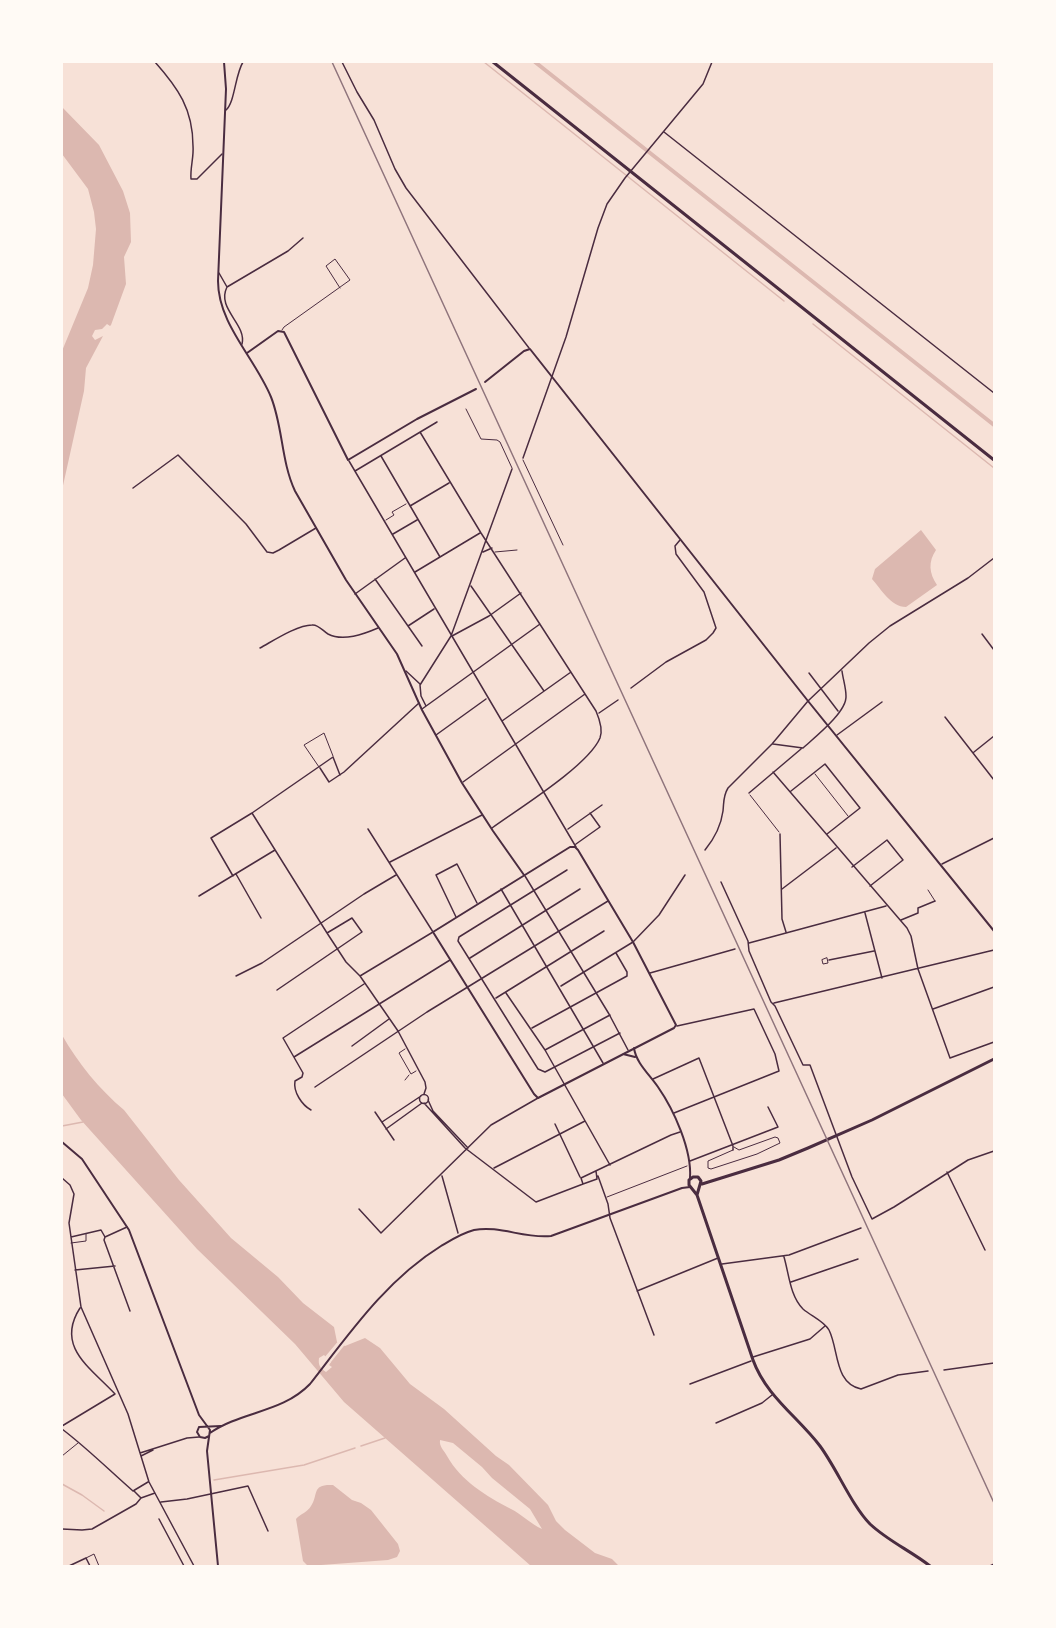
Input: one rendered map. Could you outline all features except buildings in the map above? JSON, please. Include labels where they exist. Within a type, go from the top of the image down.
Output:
[{"type":"main road","points":[[224,62],[226,89],[218,273],[221,305],[273,404],[291,480],[316,528],[404,670],[422,710],[462,783],[524,875]]},
{"type":"main road","points":[[493,62],[994,460]]},
{"type":"main road","points":[[247,353],[282,330],[348,460],[417,419],[476,389]]},
{"type":"main road","points":[[485,382],[524,351],[530,349],[808,701],[994,931]]},
{"type":"main road","points":[[576,846],[633,942],[676,1026],[538,1098],[433,932],[524,875],[576,846]]},
{"type":"main road","points":[[634,1048],[637,1058],[673,1113],[691,1171],[689,1180],[691,1187],[697,1195],[762,1380],[772,1395],[820,1446],[865,1518],[882,1533],[930,1566]]},
{"type":"main road","points":[[623,1054],[637,1058]]},
{"type":"main road","points":[[697,1195],[700,1186],[705,1181],[772,1162],[839,1135],[994,1059]]},
{"type":"main road","points":[[62,1142],[82,1159],[128,1227],[199,1415],[208,1426],[210,1435],[207,1451],[218,1566]]},
{"type":"main road","points":[[691,1171],[705,1181]]},
{"type":"main road","points":[[682,1188],[689,1180],[697,1177]]},
{"type":"main road","points":[[697,1177],[700,1186]]},
{"type":"main road","points":[[199,1428],[224,1425],[284,1404],[298,1395],[310,1384],[387,1288],[430,1253],[464,1233],[490,1229],[531,1236],[547,1236],[682,1188],[700,1186]]},
{"type":"main road","points":[[199,1415],[200,1437],[207,1451]]},
{"type":"main road","points":[[200,1437],[210,1435],[224,1425]]},
{"type":"street","points":[[155,62],[176,87],[186,105],[194,145],[190,176],[193,180],[197,179],[222,154]]},
{"type":"street","points":[[224,110],[229,107],[237,71],[243,62]]},
{"type":"street","points":[[342,62],[374,120],[395,169],[406,188],[530,349]]},
{"type":"street","points":[[523,458],[566,337],[609,200],[703,84],[712,62]]},
{"type":"street","points":[[663,131],[994,393]]},
{"type":"street","points":[[242,344],[241,333],[225,302],[224,295],[227,286],[288,251],[303,238]]},
{"type":"street","points":[[218,273],[227,286]]},
{"type":"street","points":[[354,471],[437,422]]},
{"type":"street","points":[[420,432],[450,483],[598,714],[601,731],[598,741],[576,767],[491,828]]},
{"type":"street","points":[[133,488],[178,455],[246,524],[267,552],[273,553],[316,528]]},
{"type":"street","points":[[381,456],[440,557]]},
{"type":"street","points":[[348,460],[576,846],[600,827],[590,813]]},
{"type":"street","points":[[426,706],[421,696],[420,685],[451,636],[512,469]]},
{"type":"street","points":[[410,506],[450,483]]},
{"type":"street","points":[[392,535],[418,520]]},
{"type":"street","points":[[414,573],[481,532]]},
{"type":"street","points":[[631,688],[666,662],[706,640],[715,631],[704,592],[675,552],[675,546],[681,538]]},
{"type":"street","points":[[482,552],[492,548]]},
{"type":"street","points":[[355,594],[405,558]]},
{"type":"street","points":[[705,850],[715,836],[723,813],[726,790],[772,744],[808,701],[859,651],[890,626],[968,578],[994,558]]},
{"type":"street","points":[[375,579],[422,646]]},
{"type":"street","points":[[470,584],[544,691]]},
{"type":"street","points":[[451,636],[491,614],[521,593]]},
{"type":"street","points":[[408,627],[435,609]]},
{"type":"street","points":[[422,710],[540,624]]},
{"type":"street","points":[[261,648],[280,637],[311,625],[339,637],[362,634],[379,627]]},
{"type":"street","points":[[982,634],[994,650]]},
{"type":"street","points":[[404,670],[420,685]]},
{"type":"street","points":[[749,793],[828,725],[839,712],[847,698],[842,670]]},
{"type":"street","points":[[502,722],[571,672]]},
{"type":"street","points":[[809,674],[839,712]]},
{"type":"street","points":[[462,783],[585,694]]},
{"type":"street","points":[[436,736],[487,698]]},
{"type":"street","points":[[598,714],[618,700]]},
{"type":"street","points":[[837,735],[882,702]]},
{"type":"street","points":[[319,767],[329,782],[340,775],[419,703]]},
{"type":"street","points":[[945,717],[994,780]]},
{"type":"street","points":[[973,753],[994,736]]},
{"type":"street","points":[[772,744],[802,747]]},
{"type":"street","points":[[233,876],[211,839],[333,758],[340,775]]},
{"type":"street","points":[[790,792],[825,764],[860,808],[826,834]]},
{"type":"street","points":[[773,772],[852,867],[900,920],[911,936],[918,969],[950,1058],[994,1042]]},
{"type":"street","points":[[567,829],[602,805]]},
{"type":"street","points":[[252,813],[347,963],[360,976],[398,1031],[425,1084],[420,1101],[439,1122],[465,1148],[536,1202],[598,1176]]},
{"type":"street","points":[[389,862],[482,815]]},
{"type":"street","points":[[360,976],[433,932],[368,829]]},
{"type":"street","points":[[780,834],[782,919],[787,932]]},
{"type":"street","points":[[941,865],[994,838]]},
{"type":"street","points":[[852,867],[887,840],[903,860],[869,886]]},
{"type":"street","points":[[782,889],[837,848]]},
{"type":"street","points":[[199,896],[275,850]]},
{"type":"street","points":[[456,917],[436,875],[457,864],[477,904]]},
{"type":"street","points":[[567,870],[459,937],[458,941],[538,1069],[544,1072],[620,1034]]},
{"type":"street","points":[[236,874],[261,918]]},
{"type":"street","points":[[236,976],[262,963],[397,874]]},
{"type":"street","points":[[524,875],[597,993],[628,1051]]},
{"type":"street","points":[[560,987],[633,942],[659,915],[686,875]]},
{"type":"street","points":[[721,882],[749,951],[803,1065],[810,1065],[852,1177],[872,1219],[892,1209],[968,1160],[994,1151]]},
{"type":"street","points":[[501,889],[548,966],[603,1064]]},
{"type":"street","points":[[469,959],[580,889]]},
{"type":"street","points":[[315,1088],[398,1031],[608,901]]},
{"type":"street","points":[[900,920],[918,913],[918,909],[935,901]]},
{"type":"street","points":[[748,944],[887,905]]},
{"type":"street","points":[[865,912],[882,978]]},
{"type":"street","points":[[277,990],[362,932],[351,918],[327,933]]},
{"type":"street","points":[[495,999],[604,931]]},
{"type":"street","points":[[650,973],[735,949]]},
{"type":"street","points":[[773,1003],[994,950]]},
{"type":"street","points":[[829,960],[875,951]]},
{"type":"street","points":[[531,1028],[628,975],[616,952]]},
{"type":"street","points":[[293,1058],[450,960]]},
{"type":"street","points":[[312,1110],[301,1100],[294,1087],[295,1081],[303,1075],[283,1040],[285,1035],[365,983]]},
{"type":"street","points":[[932,1009],[994,987]]},
{"type":"street","points":[[506,993],[555,1066],[610,1165]]},
{"type":"street","points":[[673,1113],[779,1071],[775,1054],[754,1009],[676,1026]]},
{"type":"street","points":[[545,1050],[610,1015]]},
{"type":"street","points":[[352,1046],[389,1019]]},
{"type":"street","points":[[652,1079],[699,1058],[715,1096],[733,1150]]},
{"type":"street","points":[[422,1095],[427,1096],[433,1111],[468,1149]]},
{"type":"street","points":[[382,1122],[422,1095]]},
{"type":"street","points":[[359,1209],[381,1233],[491,1125],[538,1098]]},
{"type":"street","points":[[386,1129],[428,1100]]},
{"type":"street","points":[[689,1163],[778,1127],[768,1107]]},
{"type":"street","points":[[375,1112],[393,1140]]},
{"type":"street","points":[[493,1169],[586,1120]]},
{"type":"street","points":[[555,1124],[583,1184]]},
{"type":"street","points":[[580,1178],[680,1132]]},
{"type":"street","points":[[596,1171],[606,1197],[609,1215],[654,1335]]},
{"type":"street","points":[[947,1172],[985,1250]]},
{"type":"street","points":[[442,1174],[458,1233]]},
{"type":"street","points":[[62,1178],[69,1183],[74,1194],[69,1223],[81,1307],[128,1414],[149,1482],[194,1566]]},
{"type":"street","points":[[105,1238],[128,1227]]},
{"type":"street","points":[[722,1264],[784,1257],[861,1228]]},
{"type":"street","points":[[72,1237],[102,1230],[104,1243],[115,1266],[130,1311]]},
{"type":"street","points":[[636,1291],[719,1257]]},
{"type":"street","points":[[784,1257],[795,1298],[800,1306],[825,1326],[847,1381],[858,1388],[864,1388],[898,1375],[928,1371]]},
{"type":"street","points":[[790,1282],[858,1258]]},
{"type":"street","points":[[75,1270],[115,1266]]},
{"type":"street","points":[[81,1307],[73,1328],[73,1347],[80,1359],[115,1394]]},
{"type":"street","points":[[690,1383],[810,1339],[825,1326]]},
{"type":"street","points":[[944,1370],[994,1363]]},
{"type":"street","points":[[119,1393],[62,1427],[141,1498]]},
{"type":"street","points":[[716,1423],[762,1403],[772,1395]]},
{"type":"street","points":[[187,1438],[199,1428]]},
{"type":"street","points":[[140,1455],[147,1450],[187,1438],[200,1437]]},
{"type":"street","points":[[138,1446],[147,1450]]},
{"type":"street","points":[[140,1455],[155,1448]]},
{"type":"street","points":[[133,1491],[149,1482]]},
{"type":"street","points":[[160,1502],[248,1486],[268,1531]]},
{"type":"street","points":[[62,1529],[92,1528],[136,1504],[141,1498],[155,1493]]},
{"type":"street","points":[[159,1519],[184,1566]]},
{"type":"street","points":[[69,1566],[86,1558],[90,1566]]},
{"type":"street","points":[[990,1566],[994,1564]]},
{"type":"lane","points":[[282,330],[340,288],[350,280],[335,259],[326,266],[340,288]]},
{"type":"lane","points":[[466,409],[481,439],[500,442],[512,469]]},
{"type":"lane","points":[[523,458],[563,545]]},
{"type":"lane","points":[[384,521],[394,515],[392,512],[408,503]]},
{"type":"lane","points":[[494,552],[517,550]]},
{"type":"lane","points":[[319,767],[304,745],[321,733],[325,734],[333,758]]},
{"type":"lane","points":[[814,773],[849,817]]},
{"type":"lane","points":[[749,793],[780,834]]},
{"type":"lane","points":[[928,890],[935,901]]},
{"type":"lane","points":[[407,1048],[399,1053],[411,1074]]},
{"type":"lane","points":[[405,1080],[418,1070]]},
{"type":"lane","points":[[733,1146],[739,1150],[775,1137],[778,1137],[780,1143],[757,1154],[708,1168],[708,1161],[733,1150]]},
{"type":"lane","points":[[606,1197],[689,1163]]},
{"type":"lane","points":[[71,1243],[86,1241],[86,1234]]},
{"type":"lane","points":[[62,1456],[79,1442]]},
{"type":"lane","points":[[86,1558],[94,1554],[99,1566]]},
{"type":"shaded area","points":[[62,107],[99,145],[123,191],[130,213],[131,242],[124,257],[126,284],[111,325],[107,324],[102,329],[95,330],[92,336],[95,340],[103,336],[86,368],[84,391],[62,490],[62,351],[88,288],[93,265],[96,229],[88,189],[62,154]]},
{"type":"shaded area","points":[[921,530],[936,550],[930,568],[937,585],[906,607],[901,606],[887,597],[872,579],[875,569]]},
{"type":"shaded area","points":[[62,1035],[90,1075],[124,1110],[179,1180],[231,1238],[278,1277],[303,1303],[334,1327],[337,1342],[345,1346],[365,1338],[380,1348],[410,1384],[444,1409],[509,1465],[548,1505],[556,1521],[565,1530],[595,1553],[612,1559],[619,1566],[531,1566],[344,1402],[295,1344],[197,1249],[81,1120],[62,1094]],"holes":[[[324,1355],[331,1362],[329,1365],[332,1367],[326,1372],[319,1363],[319,1358]],[[440,1440],[453,1443],[482,1467],[530,1509],[542,1529],[483,1493],[467,1480],[453,1465],[441,1447]]]},
{"type":"shaded area","points":[[333,1485],[352,1500],[371,1510],[398,1544],[400,1551],[397,1557],[388,1560],[308,1566],[303,1561],[296,1519],[310,1508],[318,1488]]},
{"type":"pier","points":[[340,1339],[343,1343],[347,1342],[327,1367],[328,1362],[324,1358]]},
{"type":"waterway","points":[[484,62],[784,301]]},
{"type":"waterway","points":[[535,62],[994,425]]},
{"type":"waterway","points":[[813,324],[994,468]]},
{"type":"waterway","points":[[62,1126],[83,1122]]},
{"type":"waterway","points":[[361,1446],[385,1438]]},
{"type":"waterway","points":[[214,1480],[304,1465],[355,1448]]},
{"type":"waterway","points":[[62,1484],[104,1511]]},
{"type":"railway","points":[[332,62],[994,1503]]}]
